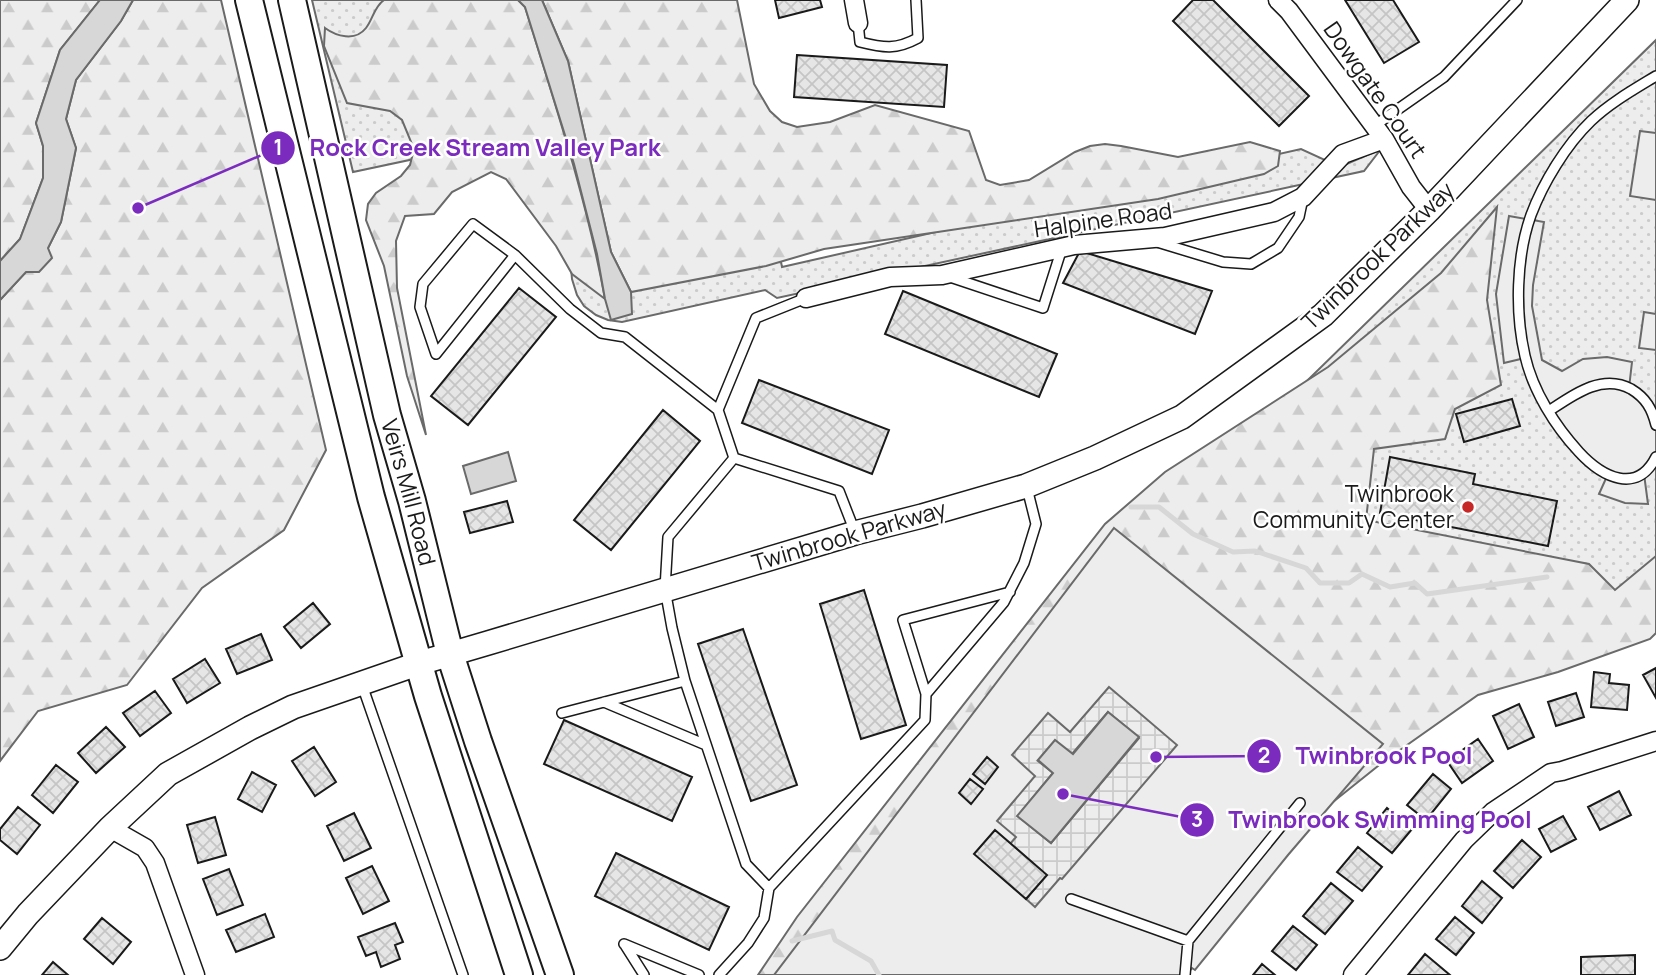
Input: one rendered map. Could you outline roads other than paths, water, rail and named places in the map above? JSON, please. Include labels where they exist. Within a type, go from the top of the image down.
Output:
[{"type":"main road","name":"Veirs Mill Road","points":[[249,0],[361,456],[428,696],[519,975]]},
{"type":"main road","name":"Veirs Mill Road","points":[[292,0],[387,415],[412,501],[450,654],[560,975]]},
{"type":"main road","name":"Twinbrook Parkway","points":[[0,948],[27,914],[110,828],[168,774],[293,707],[420,663],[664,589],[1026,486],[1095,458],[1182,417],[1323,315],[1429,210],[1627,0]]},
{"type":"street","points":[[854,0],[858,23]]},
{"type":"street","name":"Dowgate Court","points":[[1278,0],[1289,10],[1379,133],[1411,187],[1429,210]]},
{"type":"street","name":"Halpine Road","points":[[806,298],[890,277],[942,275],[1062,247],[1165,237],[1274,212],[1303,197],[1343,154],[1379,133]]},
{"type":"street","points":[[1353,975],[1464,840],[1493,812],[1551,773],[1656,741]]},
{"type":"street","points":[[110,828],[145,848],[155,863],[195,975]]},
{"type":"lane","points":[[858,23],[860,42],[891,48],[904,45],[918,38],[916,0]]},
{"type":"lane","points":[[1379,133],[1444,77],[1517,0]]},
{"type":"lane","points":[[1656,76],[1621,97],[1591,121],[1568,148],[1531,215],[1521,257],[1518,295],[1525,358],[1534,383],[1558,428],[1583,457],[1609,475],[1621,479],[1634,479],[1651,468],[1656,457]]},
{"type":"lane","points":[[1145,238],[1223,262],[1251,264],[1278,248],[1299,217],[1303,197]]},
{"type":"lane","points":[[515,255],[436,354],[420,307],[423,284],[473,224],[515,255],[570,309],[601,333],[625,337],[718,410],[734,458]]},
{"type":"lane","points":[[942,275],[1043,308],[1062,247]]},
{"type":"lane","points":[[718,410],[756,318],[806,298]]},
{"type":"lane","points":[[1549,411],[1578,392],[1612,382],[1629,388],[1648,403],[1656,425]]},
{"type":"lane","points":[[734,458],[839,491],[855,533]]},
{"type":"lane","points":[[734,458],[668,537],[664,589],[685,681],[746,864],[769,888]]},
{"type":"lane","points":[[926,694],[1004,602],[1024,563],[1036,524],[1026,486]]},
{"type":"lane","points":[[719,975],[748,943],[764,918],[769,888],[925,720],[926,694],[903,620],[1010,592]]},
{"type":"lane","points":[[562,713],[685,681]]},
{"type":"lane","points":[[361,683],[463,975]]},
{"type":"lane","points":[[604,702],[706,745]]},
{"type":"lane","points":[[1185,975],[1188,941],[1300,803]]},
{"type":"lane","points":[[1071,899],[1188,941]]},
{"type":"lane","points":[[644,975],[624,944],[699,975]]},
{"type":"waterway","points":[[1131,507],[1159,507],[1193,534],[1233,552],[1255,551],[1306,568],[1320,583],[1349,583],[1362,574],[1390,587],[1415,583],[1427,594],[1547,577]]},
{"type":"waterway","points":[[792,941],[832,931],[835,940],[871,961],[879,975]]},
{"type":"place","name":"Rock Creek Stream Valley Park","points":[[138,208]]},
{"type":"place","name":"Twinbrook Community Center","points":[[1468,507]]},
{"type":"place","name":"Twinbrook Pool","points":[[1156,757]]},
{"type":"place","name":"Twinbrook Swimming Pool","points":[[1063,794]]}]
